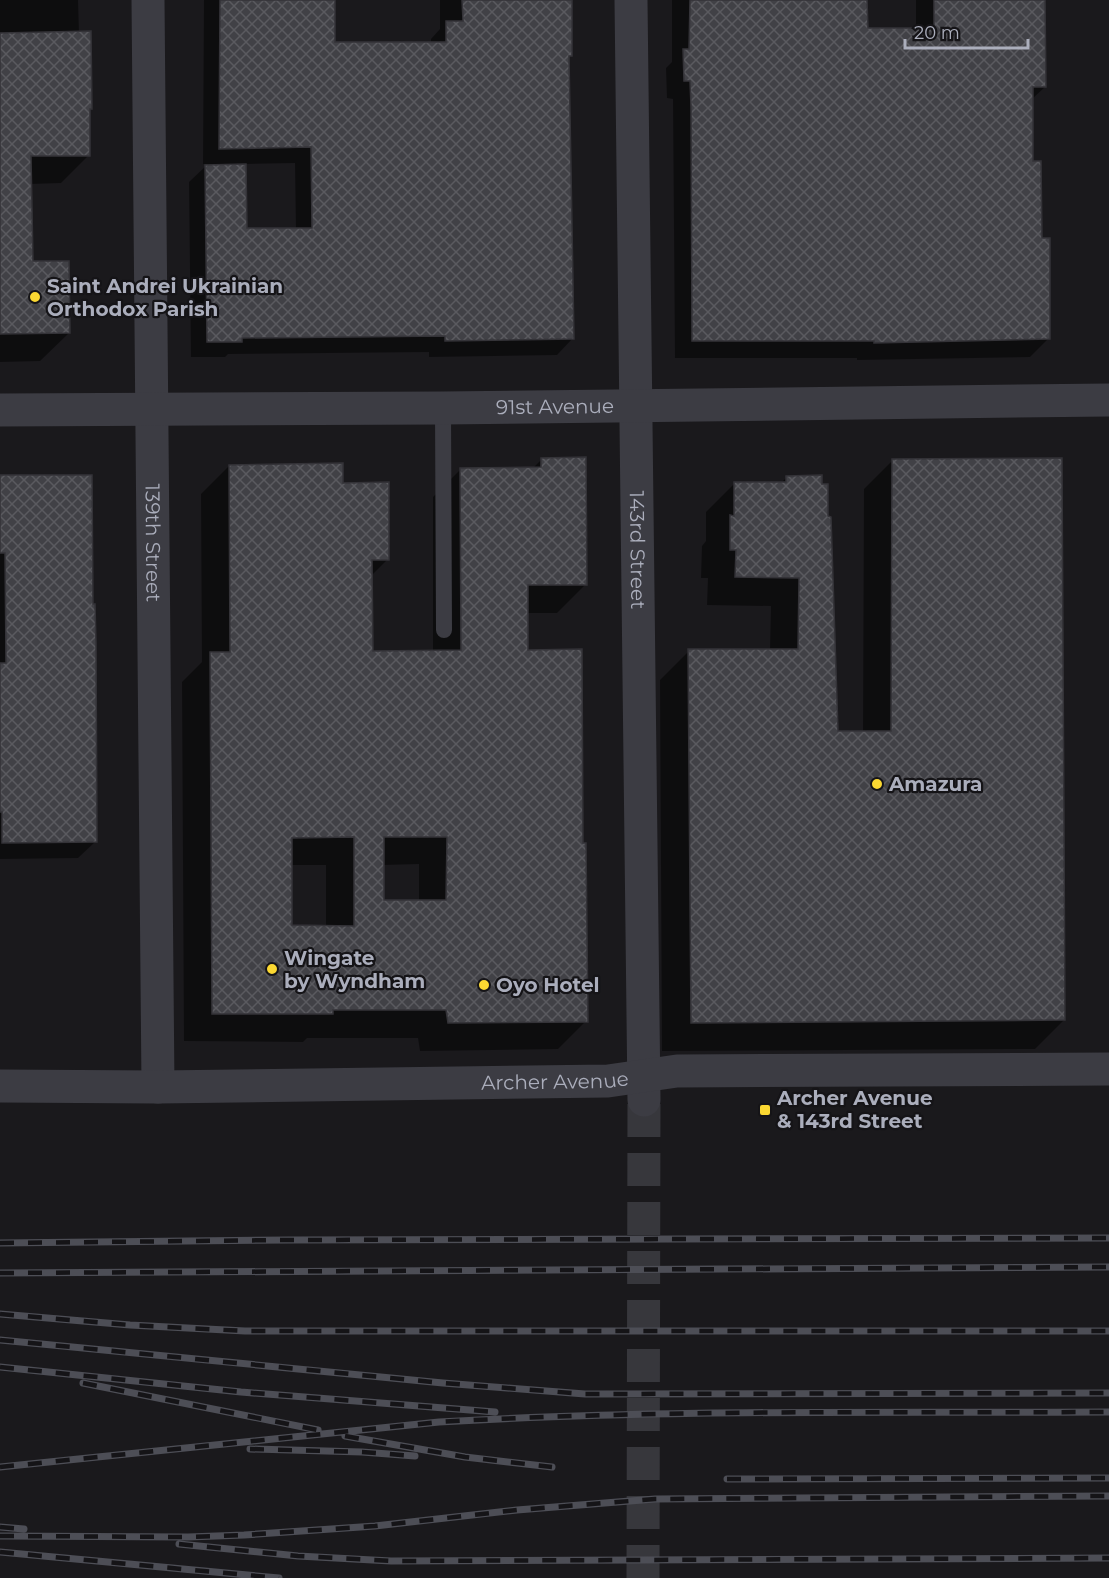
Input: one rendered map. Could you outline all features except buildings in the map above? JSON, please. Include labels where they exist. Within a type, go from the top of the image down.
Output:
[{"type":"street","name":"139th Street","points":[[148,0],[158,1087]]},
{"type":"street","name":"143rd Street","points":[[631,0],[634,405],[644,1088]]},
{"type":"street","name":"91st Avenue","points":[[0,410],[443,408],[1109,400]]},
{"type":"street","name":"Archer Avenue","points":[[0,1086],[158,1087],[608,1081],[644,1088],[677,1071],[1109,1069]]},
{"type":"lane","points":[[443,408],[444,630]]},
{"type":"tunnel","points":[[643,1578],[644,1100]]},
{"type":"railway","points":[[0,1243],[1109,1238]]},
{"type":"railway","points":[[0,1273],[1109,1267]]},
{"type":"railway","points":[[0,1314],[130,1325],[245,1331],[1109,1331]]},
{"type":"railway","points":[[0,1340],[443,1383],[585,1394],[1109,1393]]},
{"type":"railway","points":[[0,1367],[241,1392],[495,1412]]},
{"type":"railway","points":[[83,1383],[318,1430]]},
{"type":"railway","points":[[0,1467],[439,1422],[690,1413],[1109,1412]]},
{"type":"railway","points":[[345,1436],[465,1457],[552,1467]]},
{"type":"railway","points":[[250,1449],[415,1456]]},
{"type":"railway","points":[[727,1479],[1109,1478]]},
{"type":"railway","points":[[0,1536],[244,1535],[375,1526],[517,1510],[655,1499],[1109,1496]]},
{"type":"railway","points":[[0,1527],[24,1529]]},
{"type":"railway","points":[[179,1544],[298,1556],[391,1561],[1109,1558]]},
{"type":"railway","points":[[0,1552],[279,1578]]},
{"type":"place","name":"Saint Andrei Ukrainian Orthodox Parish","points":[[35,297]]},
{"type":"place","name":"Amazura","points":[[877,784]]},
{"type":"place","name":"Wingate by Wyndham","points":[[272,969]]},
{"type":"place","name":"Oyo Hotel","points":[[484,985]]},
{"type":"place","name":"Archer Avenue & 143rd Street","points":[[765,1110]]}]
